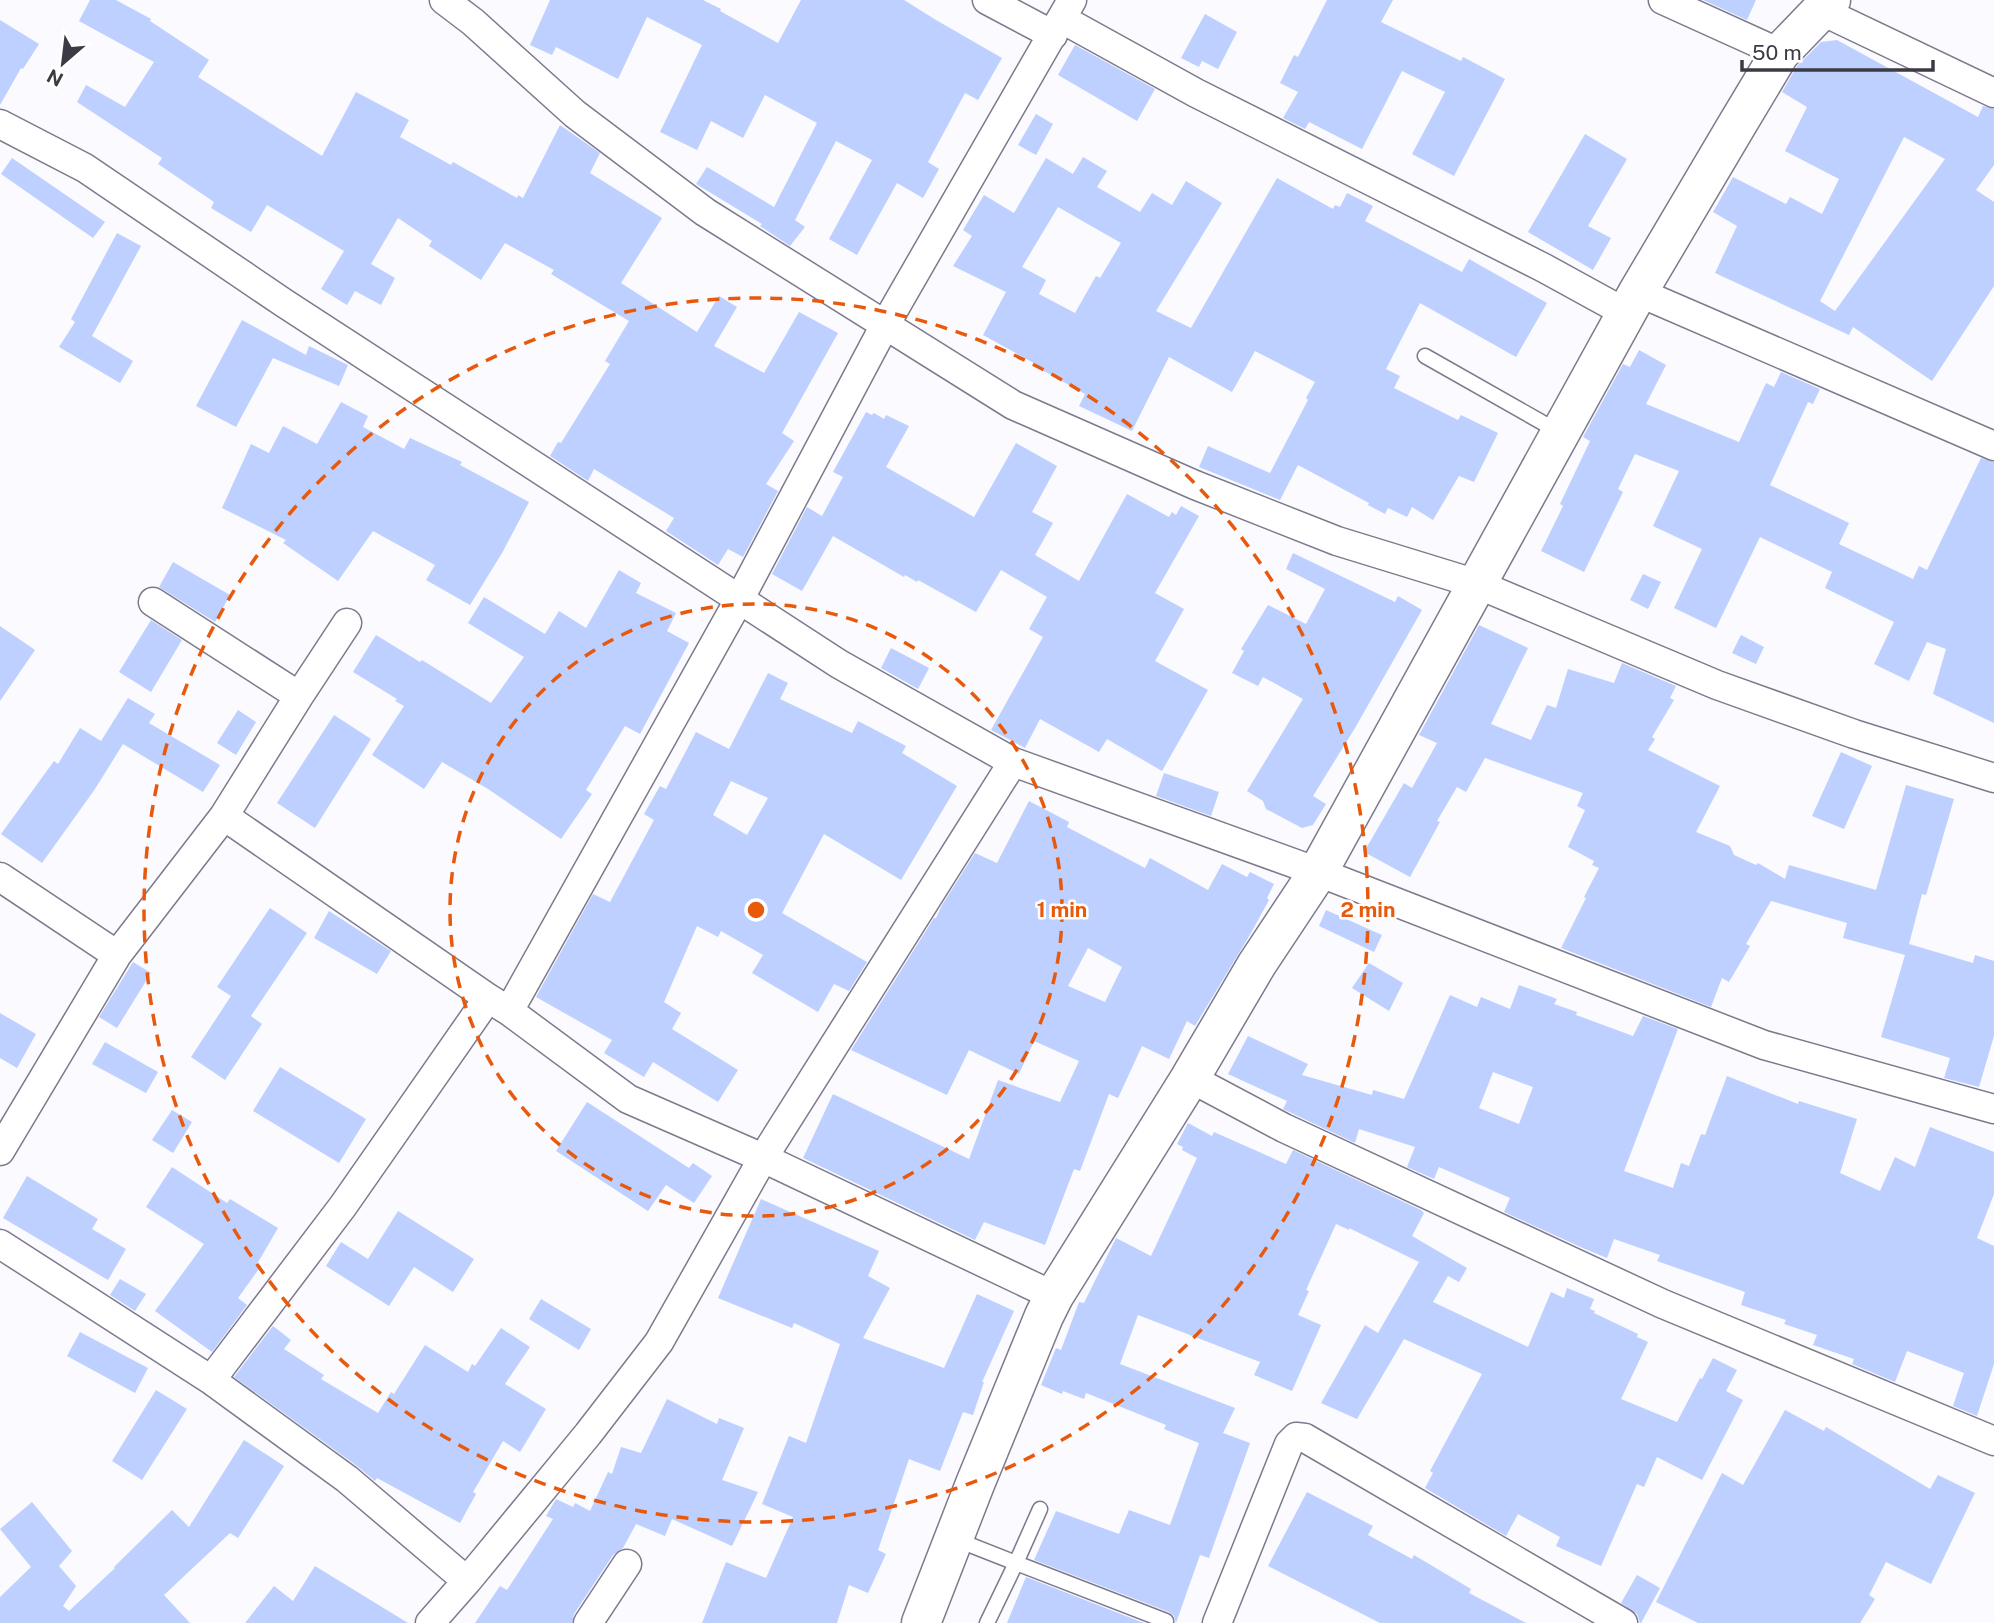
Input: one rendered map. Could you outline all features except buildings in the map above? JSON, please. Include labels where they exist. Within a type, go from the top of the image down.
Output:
[{"type":"street","points":[[444,0],[473,22],[575,114],[705,212],[1013,405],[1195,485],[1338,541],[1477,584],[1717,685],[1854,734],[1994,778]]},
{"type":"street","points":[[987,0],[1062,18],[1196,93],[1544,268],[1994,446]]},
{"type":"street","points":[[1663,0],[1780,53]]},
{"type":"street","points":[[921,1623],[1054,1296],[1190,1078],[1257,964],[1318,872],[1632,303],[1780,53],[1825,5],[1994,93]]},
{"type":"street","points":[[211,1380],[499,1005],[739,600],[885,325],[1062,18]]},
{"type":"street","points":[[0,124],[85,168],[296,310],[839,664],[1013,762],[1318,872],[1764,1045],[1994,1109]]},
{"type":"street","points":[[153,602],[299,696]]},
{"type":"street","points":[[0,1152],[117,955],[225,816],[348,623]]},
{"type":"street","points":[[430,1623],[588,1434],[659,1342],[763,1158],[1013,762]]},
{"type":"street","points":[[225,816],[499,1005],[628,1099],[763,1158],[1054,1296]]},
{"type":"street","points":[[0,877],[117,955]]},
{"type":"street","points":[[1190,1078],[1284,1128],[1663,1304],[1994,1441]]},
{"type":"street","points":[[0,1244],[211,1380],[346,1479],[467,1581]]},
{"type":"street","points":[[1217,1623],[1289,1444],[1296,1437],[1304,1438],[1623,1623]]},
{"type":"street","points":[[587,1623],[627,1563]]},
{"type":"lane","points":[[1425,356],[1560,432]]},
{"type":"lane","points":[[987,1623],[1040,1509]]},
{"type":"lane","points":[[954,1538],[1166,1621]]}]
